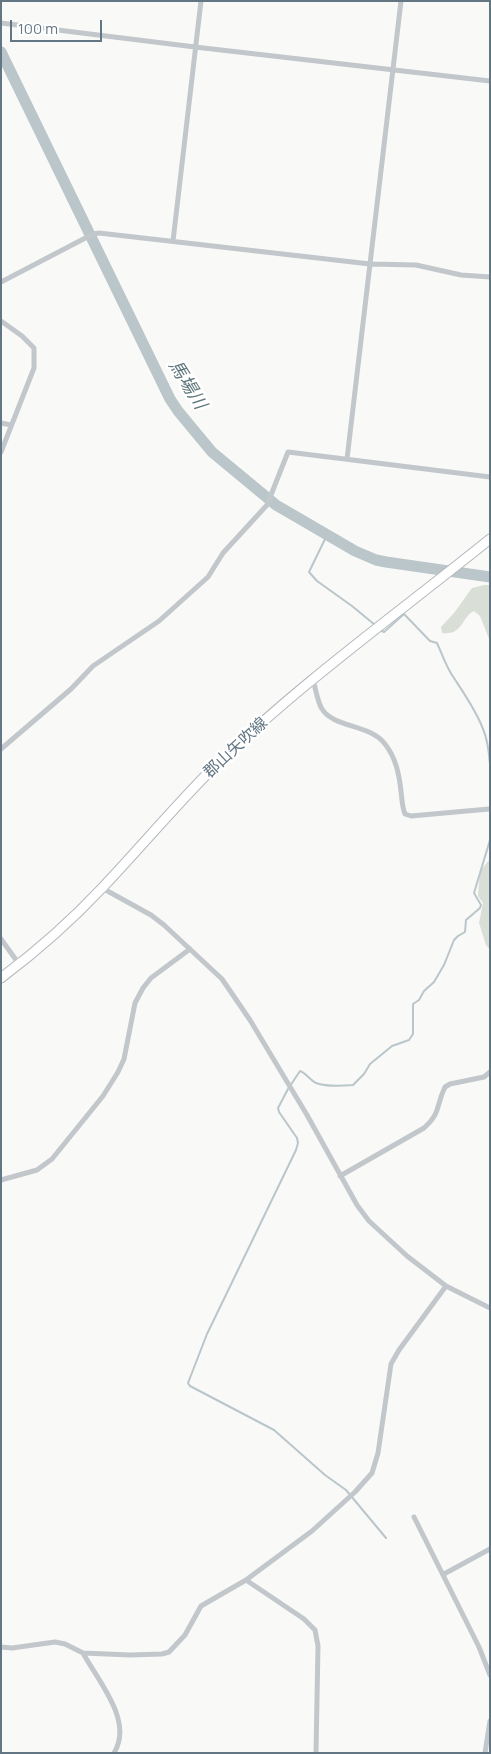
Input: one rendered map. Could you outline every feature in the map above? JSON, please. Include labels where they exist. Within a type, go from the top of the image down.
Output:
[{"type":"main road","name":"郡山矢吹線","points":[[1,978],[20,964],[102,888],[168,814],[214,767],[265,721],[313,680],[490,539]]},
{"type":"street","points":[[172,241],[201,1]]},
{"type":"street","points":[[347,459],[402,1]]},
{"type":"street","points":[[1,23],[490,81]]},
{"type":"street","points":[[1,282],[93,234],[105,233],[370,264],[416,266],[461,275],[490,276]]},
{"type":"street","points":[[1,321],[22,336],[34,348],[34,368],[1,452]]},
{"type":"street","points":[[1,422],[11,425]]},
{"type":"street","points":[[1,749],[71,689],[93,666],[159,621],[208,577],[223,553],[267,505],[288,452],[490,477]]},
{"type":"street","points":[[313,680],[319,702],[328,716],[359,727],[382,740],[398,772],[405,814],[411,816],[489,810]]},
{"type":"street","points":[[102,888],[151,915],[180,938],[222,979],[239,1001],[308,1115],[357,1205],[369,1221],[407,1256],[446,1286],[490,1308]]},
{"type":"street","points":[[1,939],[20,964]]},
{"type":"street","points":[[1,1180],[37,1170],[52,1159],[102,1096],[118,1072],[124,1059],[136,1003],[143,988],[151,978],[190,949]]},
{"type":"street","points":[[340,1176],[424,1128],[438,1111],[445,1087],[450,1084],[484,1077],[490,1072]]},
{"type":"street","points":[[1,1647],[12,1648],[61,1643],[84,1654],[130,1655],[169,1652],[185,1635],[202,1606],[246,1580],[333,1513],[372,1473],[378,1453],[392,1364],[399,1350],[446,1286]]},
{"type":"street","points":[[414,1517],[444,1574],[490,1674]]},
{"type":"street","points":[[444,1574],[490,1549]]},
{"type":"street","points":[[246,1580],[297,1614],[315,1630],[318,1646],[316,1753]]},
{"type":"street","points":[[84,1654],[118,1716],[120,1728],[119,1744],[114,1753]]},
{"type":"street","points":[[485,1753],[490,1721]]},
{"type":"shaded area","points":[[490,585],[490,641],[480,616],[474,611],[454,632],[442,633],[441,627],[472,588]]},
{"type":"shaded area","points":[[490,859],[490,950],[486,945],[479,923],[483,903],[478,896],[480,871]]},
{"type":"waterway","name":"馬場川","points":[[1,52],[170,399],[212,452],[276,505],[355,551],[386,562],[490,577]]},
{"type":"waterway","points":[[327,535],[309,572],[317,581],[375,625]]},
{"type":"waterway","points":[[380,630],[384,632],[404,614],[430,641],[437,643],[446,664],[469,701],[485,733],[490,764]]},
{"type":"waterway","points":[[386,1538],[346,1490],[325,1475],[274,1430],[190,1386],[188,1383],[207,1334],[296,1150],[297,1138],[278,1108],[288,1089],[300,1071],[316,1083],[334,1086],[353,1085],[364,1074],[370,1064],[392,1046],[409,1040],[413,1034],[413,1004],[419,1000],[424,991],[434,982],[444,965],[454,940],[465,932],[466,920],[480,908],[481,905],[474,893],[490,840]]}]
